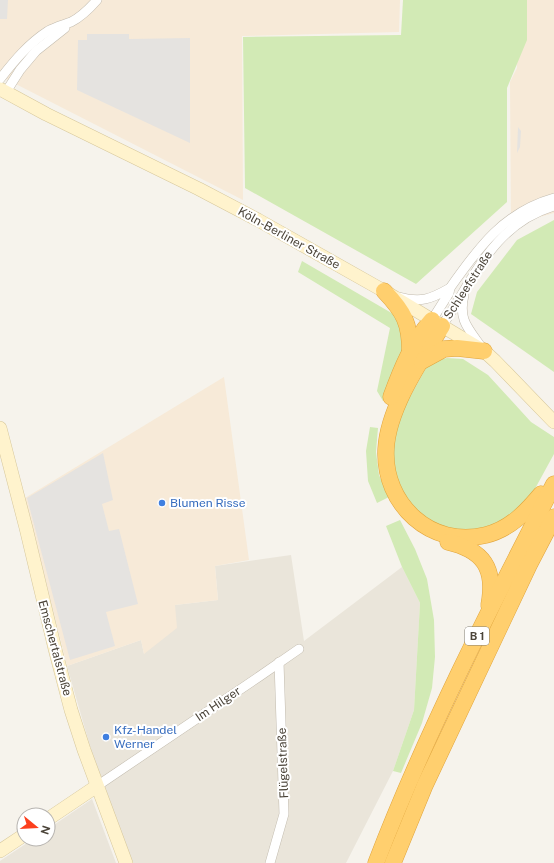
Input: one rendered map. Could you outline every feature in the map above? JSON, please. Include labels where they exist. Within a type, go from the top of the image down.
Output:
[{"type":"highway","points":[[384,292],[400,310],[408,327],[415,357],[404,392],[393,415],[386,450],[387,471],[393,489],[415,520],[434,531],[451,536],[468,537],[486,535],[496,532],[514,522],[528,510],[554,480]]},
{"type":"highway","points":[[437,323],[415,357],[387,406],[381,426],[379,451],[383,478],[388,492],[399,512],[410,525],[426,535],[471,549],[480,556],[488,568],[490,584],[488,614]]},
{"type":"highway","points":[[415,357],[444,349],[457,348],[484,351]]},
{"type":"highway","name":"B 1","points":[[376,863],[406,790],[442,710],[488,614],[554,484]]},
{"type":"highway","name":"B 1","points":[[393,863],[425,785],[529,565],[554,517]]},
{"type":"main road","name":"Köln-Berliner Straße","points":[[2,94],[199,189],[299,243],[437,323],[484,351],[505,370],[554,422]]},
{"type":"main road","name":"Emschertalstraße","points":[[0,428],[71,710],[97,786],[126,863]]},
{"type":"main road","points":[[56,814],[97,786]]},
{"type":"main road","points":[[0,851],[16,840]]},
{"type":"street","points":[[0,79],[28,46],[49,30],[70,22],[82,15],[97,0]]},
{"type":"street","points":[[2,94],[36,51],[70,22]]},
{"type":"street","name":"Schleefstraße","points":[[437,323],[450,288],[477,251],[500,227],[525,209],[554,198]]},
{"type":"street","name":"Schleefstraße","points":[[437,323],[466,286],[489,251],[505,234],[526,218],[554,206]]},
{"type":"street","points":[[466,286],[462,302],[462,318],[484,351]]},
{"type":"street","name":"Schleefstraße","points":[[384,292],[400,298],[422,300],[432,298],[450,288]]},
{"type":"street","name":"Im Hilger","points":[[97,786],[299,648]]},
{"type":"street","name":"Flügelstraße","points":[[270,863],[284,814],[279,662]]},
{"type":"shaded area","points":[[0,0],[400,0],[399,32],[242,36],[243,200],[4,78],[0,74]]},
{"type":"shaded area","points":[[0,0],[8,0],[7,19],[0,19]]},
{"type":"shaded area","points":[[516,0],[554,0],[554,213],[511,225],[510,82],[517,68]]},
{"type":"shaded area","points":[[87,34],[129,34],[129,39],[190,38],[190,143],[77,90],[78,40],[87,40]]},
{"type":"shaded area","points":[[518,127],[521,131],[520,147],[517,153]]},
{"type":"shaded area","points":[[224,377],[249,560],[215,566],[218,600],[175,605],[177,628],[144,654],[141,640],[67,666],[25,498]]},
{"type":"shaded area","points":[[103,453],[113,500],[102,504],[109,531],[119,529],[138,604],[106,612],[115,646],[70,660],[27,498]]},
{"type":"shaded area","points":[[291,555],[304,641],[402,567],[420,603],[414,710],[393,771],[346,863],[131,863],[96,767],[67,666],[141,640],[144,654],[175,605],[218,600],[215,566]]},
{"type":"shaded area","points":[[92,799],[116,863],[0,863],[0,861],[21,847],[56,847],[56,824]]},
{"type":"green space","points":[[403,0],[527,0],[527,40],[507,88],[507,202],[416,284],[245,188],[243,37],[401,35]]},
{"type":"green space","points":[[554,220],[554,372],[471,314],[477,292],[517,240]]},
{"type":"green space","points":[[302,261],[395,315],[406,339],[398,367],[383,401],[377,391],[390,328],[298,272]]},
{"type":"green space","points":[[447,358],[463,359],[488,375],[531,422],[554,437],[554,454],[525,507],[486,532],[444,531],[409,508],[390,466],[396,422],[427,366],[434,361]]},
{"type":"green space","points":[[370,427],[378,428],[376,452],[379,475],[389,497],[377,503],[368,481],[366,451]]},
{"type":"green space","points":[[400,520],[415,549],[427,579],[434,620],[435,657],[432,688],[422,723],[401,773],[393,771],[414,710],[420,603],[402,567],[386,526]]},
{"type":"place","name":"Blumen Risse","points":[[162,503]]},
{"type":"place","name":"Kfz-Handel Werner","points":[[106,737]]}]
